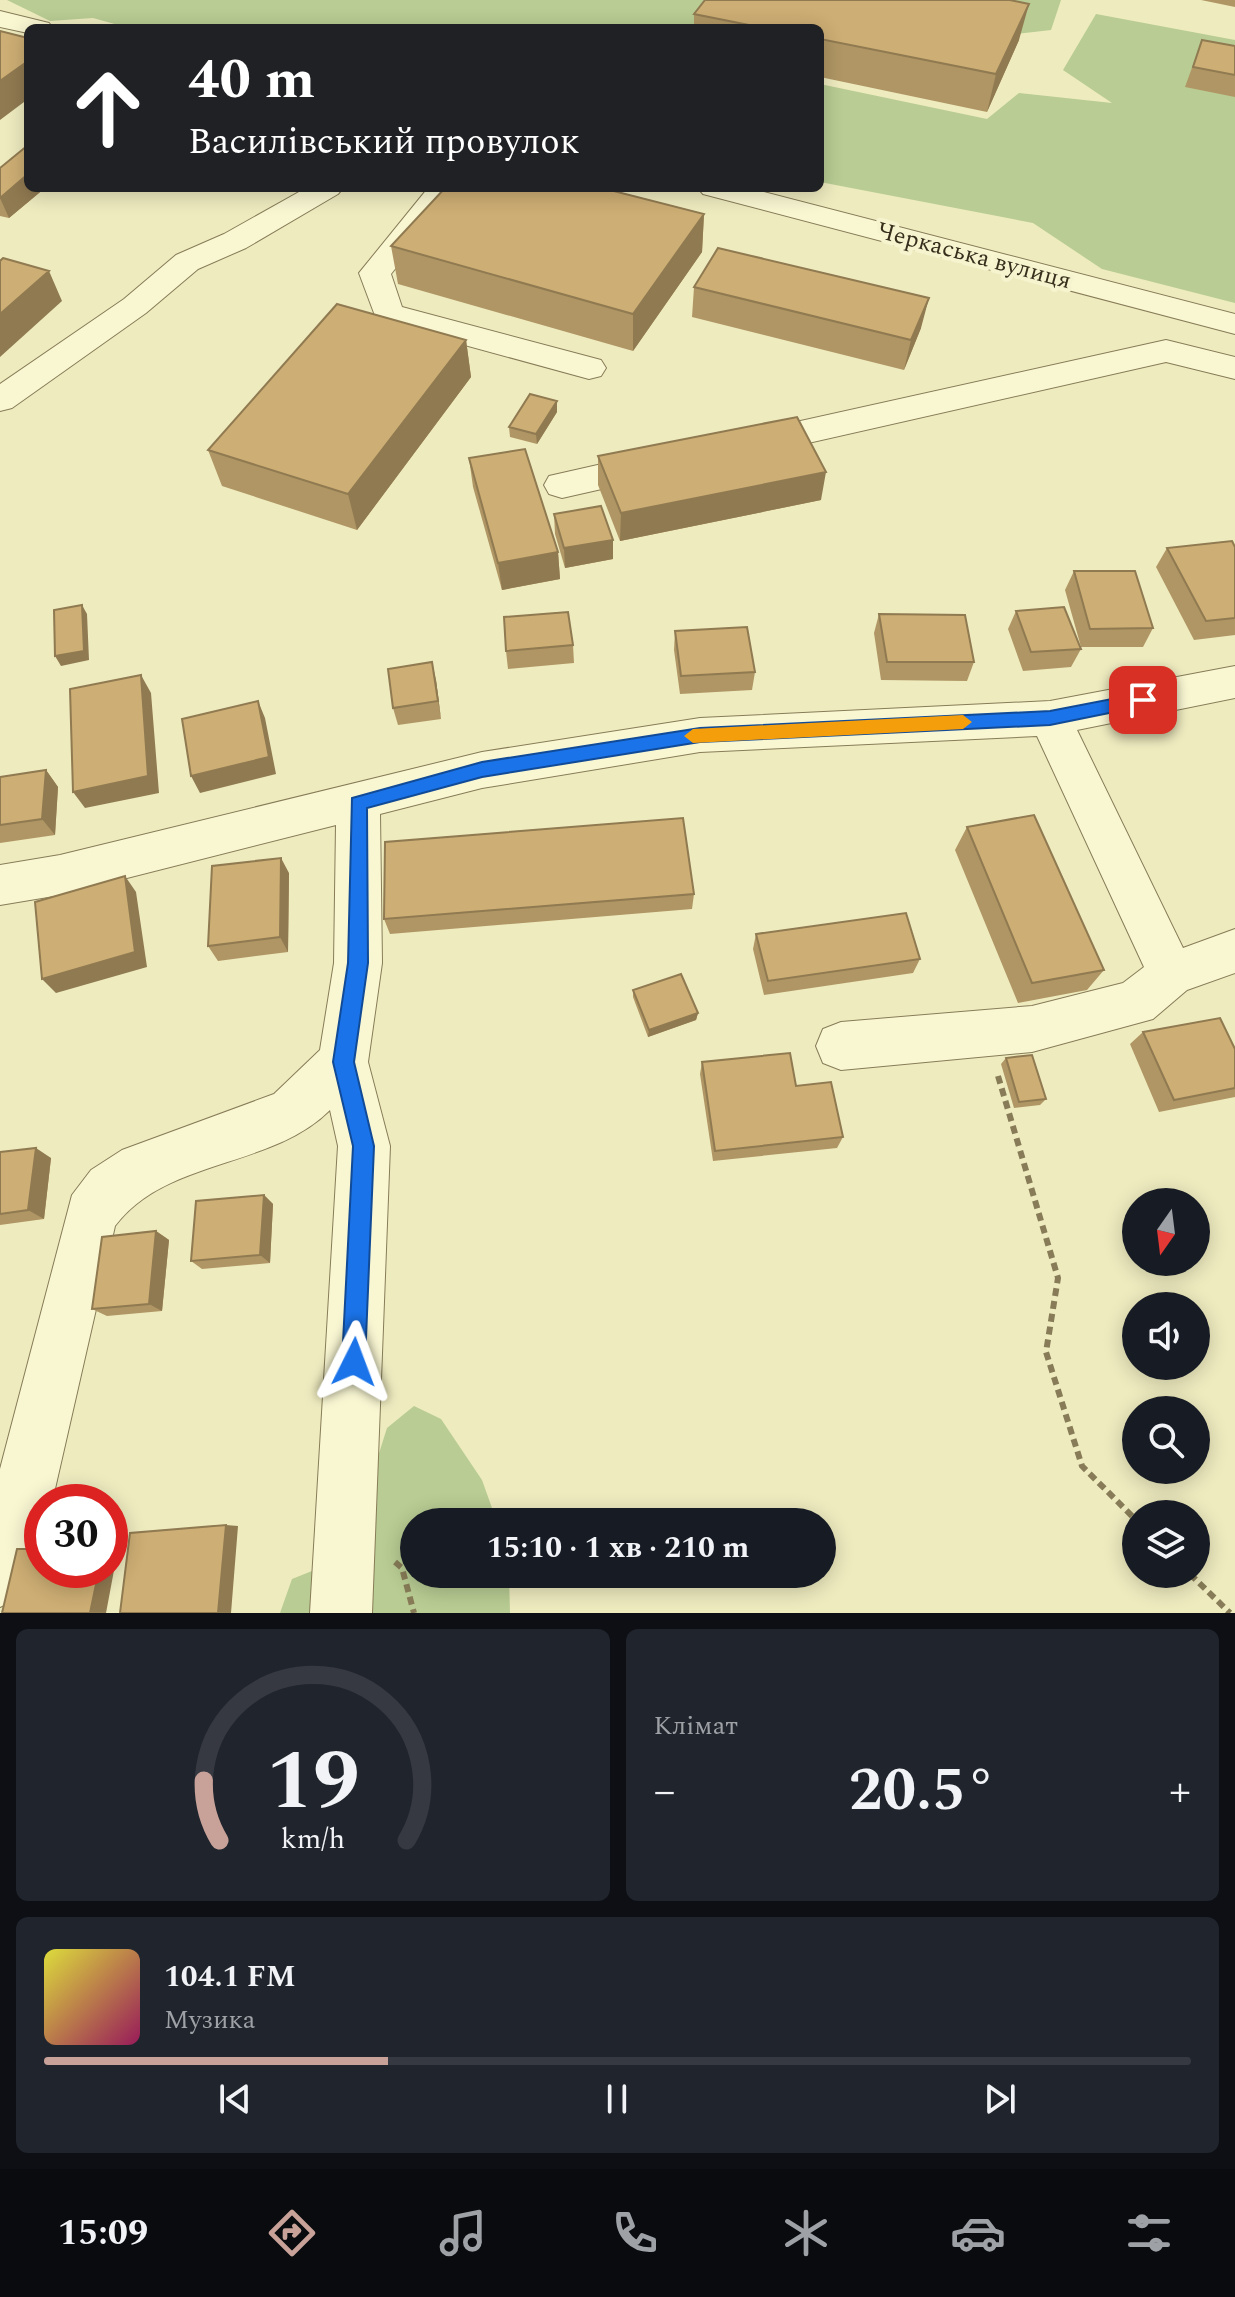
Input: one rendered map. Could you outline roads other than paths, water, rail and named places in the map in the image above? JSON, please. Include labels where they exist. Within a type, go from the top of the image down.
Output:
[{"type":"street","points":[[0,19],[24,24]]},
{"type":"street","points":[[0,400],[135,306],[187,262],[235,241],[321,192]]},
{"type":"street","points":[[441,192],[375,273],[388,314],[589,368]]},
{"type":"street","name":"Черкаська вулиця","points":[[728,192],[1235,324]]},
{"type":"street","points":[[562,485],[1166,351],[1235,368]]},
{"type":"street","points":[[0,885],[60,875],[482,770],[700,735],[1050,718],[1235,682]]},
{"type":"street","points":[[1050,718],[1171,974]]},
{"type":"street","points":[[341,1613],[364,1146],[343,1062],[358,963],[358,803]]},
{"type":"street","points":[[841,1046],[1032,1029],[1136,1003],[1171,974],[1235,951]]},
{"type":"street","points":[[0,1576],[5,1572],[91,1214],[110,1189],[141,1169],[291,1113],[343,1062]]}]
